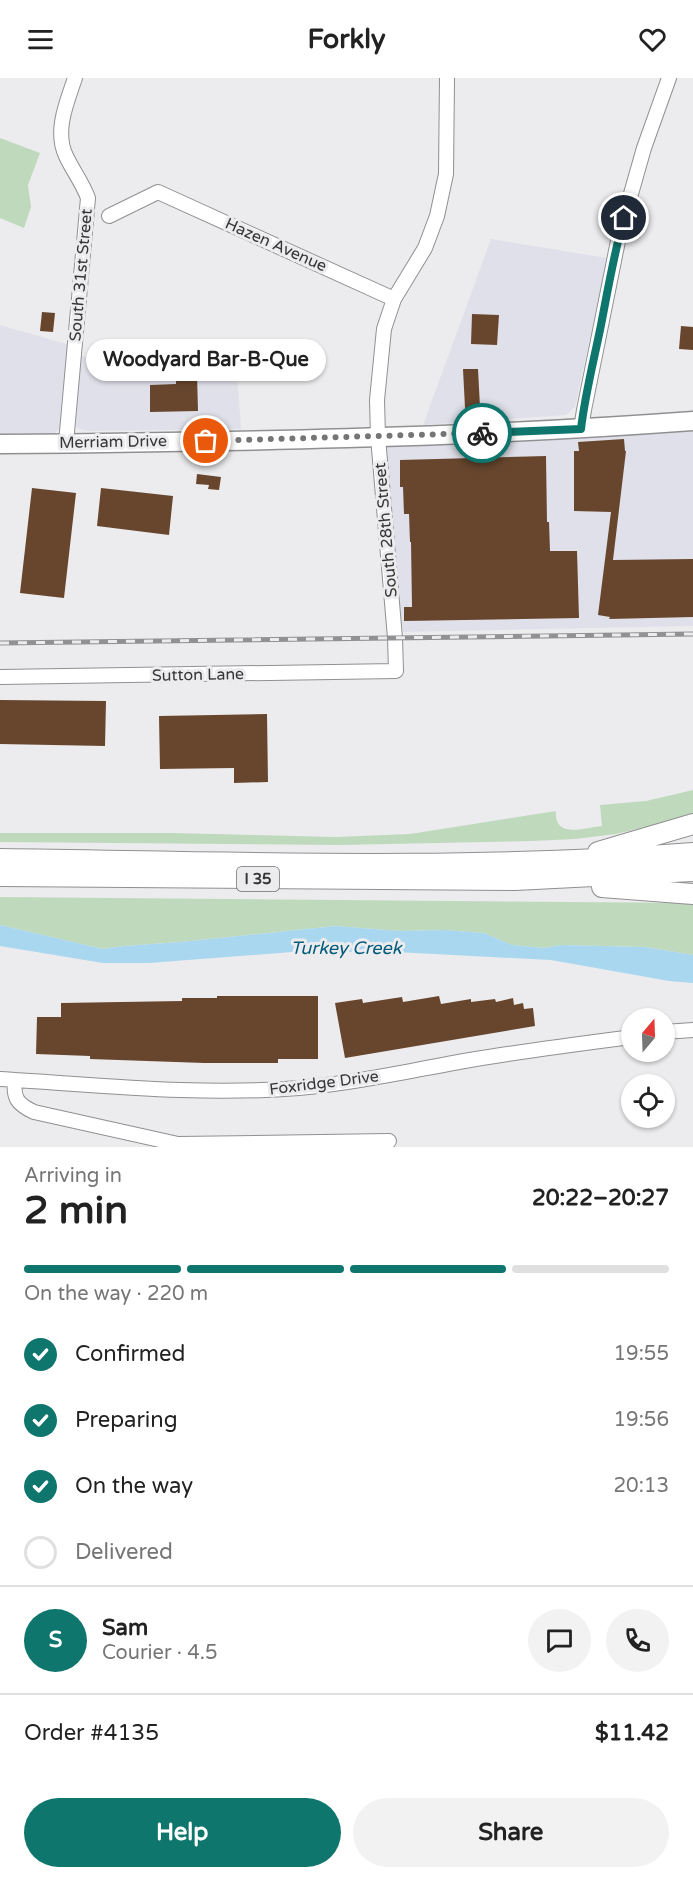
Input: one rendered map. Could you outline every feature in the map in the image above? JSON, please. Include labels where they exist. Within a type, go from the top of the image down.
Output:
[{"type":"highway","points":[[567,861],[693,824]]},
{"type":"highway","name":"I 35","points":[[0,859],[399,863],[567,861],[693,853]]},
{"type":"highway","name":"I 35","points":[[0,876],[515,880],[693,871]]},
{"type":"highway","points":[[515,880],[693,894]]},
{"type":"main road","name":"Merriam Drive","points":[[0,444],[378,436],[581,429],[693,421]]},
{"type":"street","name":"South 31st Street","points":[[66,443],[88,198],[65,155],[61,137],[64,111],[75,78]]},
{"type":"street","name":"South 28th Street","points":[[396,671],[377,400],[384,329],[394,299],[425,249],[446,174],[447,78]]},
{"type":"street","points":[[581,429],[619,236],[644,148],[669,78]]},
{"type":"street","name":"Hazen Avenue","points":[[109,216],[158,192],[394,299]]},
{"type":"street","name":"Sutton Lane","points":[[0,677],[396,671]]},
{"type":"street","points":[[675,1031],[693,1029]]},
{"type":"street","name":"Foxridge Drive","points":[[0,1078],[150,1090],[239,1091],[297,1088],[621,1039]]},
{"type":"street","points":[[15,1080],[16,1099],[34,1112],[178,1143],[389,1142]]},
{"type":"shaded area","points":[[491,239],[607,258],[575,407],[566,415],[423,425]]},
{"type":"shaded area","points":[[0,325],[70,345],[62,427],[55,433],[0,434]]},
{"type":"shaded area","points":[[76,356],[236,359],[241,429],[86,431],[80,429],[73,425]]},
{"type":"shaded area","points":[[693,423],[693,626],[403,632],[383,451],[386,443]]},
{"type":"green space","points":[[0,138],[40,153],[28,185],[31,207],[24,228],[0,218]]},
{"type":"green space","points":[[693,790],[693,816],[616,834],[575,839],[341,845],[0,842],[0,833],[173,833],[336,837],[410,834],[556,811],[560,825],[565,829],[579,830],[602,826],[600,805],[646,801]]},
{"type":"green space","points":[[0,897],[693,903],[693,955],[645,947],[561,945],[544,948],[512,945],[484,933],[443,930],[400,931],[336,926],[103,949],[0,925]]},
{"type":"water","name":"Turkey Creek","points":[[0,925],[103,949],[336,926],[400,931],[443,930],[484,933],[512,945],[544,948],[561,945],[645,947],[693,955],[693,983],[669,981],[551,960],[396,952],[292,952],[149,963],[103,963],[0,946]]},
{"type":"building","points":[[42,312],[55,313],[53,332],[40,331]]},
{"type":"building","points":[[472,314],[499,315],[497,345],[471,344]]},
{"type":"building","points":[[681,326],[693,327],[693,350],[679,349]]},
{"type":"building","points":[[463,369],[478,369],[480,407],[465,408]]},
{"type":"building","points":[[176,374],[197,374],[198,411],[150,412],[150,385],[176,384]]},
{"type":"building","points":[[624,439],[626,451],[613,560],[693,559],[693,617],[609,619],[610,617],[598,615],[611,512],[574,511],[574,451],[579,451],[578,442]]},
{"type":"building","points":[[546,456],[550,551],[577,551],[579,618],[404,621],[404,607],[412,607],[411,542],[409,514],[404,514],[403,487],[400,487],[400,460]]},
{"type":"building","points":[[197,474],[221,477],[219,490],[208,489],[209,485],[196,484]]},
{"type":"building","points":[[32,488],[76,493],[64,598],[20,593]]},
{"type":"building","points":[[101,488],[173,496],[169,535],[97,526]]},
{"type":"building","points":[[0,700],[106,701],[105,746],[0,744]]},
{"type":"building","points":[[267,714],[268,782],[234,783],[234,768],[160,769],[159,716]]},
{"type":"building","points":[[217,996],[318,996],[318,1059],[278,1059],[278,1063],[204,1063],[90,1059],[90,1056],[36,1054],[37,1017],[61,1017],[61,1003],[182,1001],[182,998],[217,998]]},
{"type":"building","points":[[439,996],[441,1004],[471,999],[471,1002],[495,999],[496,1002],[513,998],[514,1005],[523,1003],[524,1009],[533,1008],[535,1026],[345,1058],[335,1003],[362,999],[363,1003],[402,997],[403,1002]]},
{"type":"railway","points":[[0,643],[693,634]]},
{"type":"way so far","points":[[206,441],[482,433]]},
{"type":"place","name":"Woodyard Bar-B-Que","points":[[206,441]]},
{"type":"route","points":[[482,433],[581,429],[605,301],[624,218]]}]
